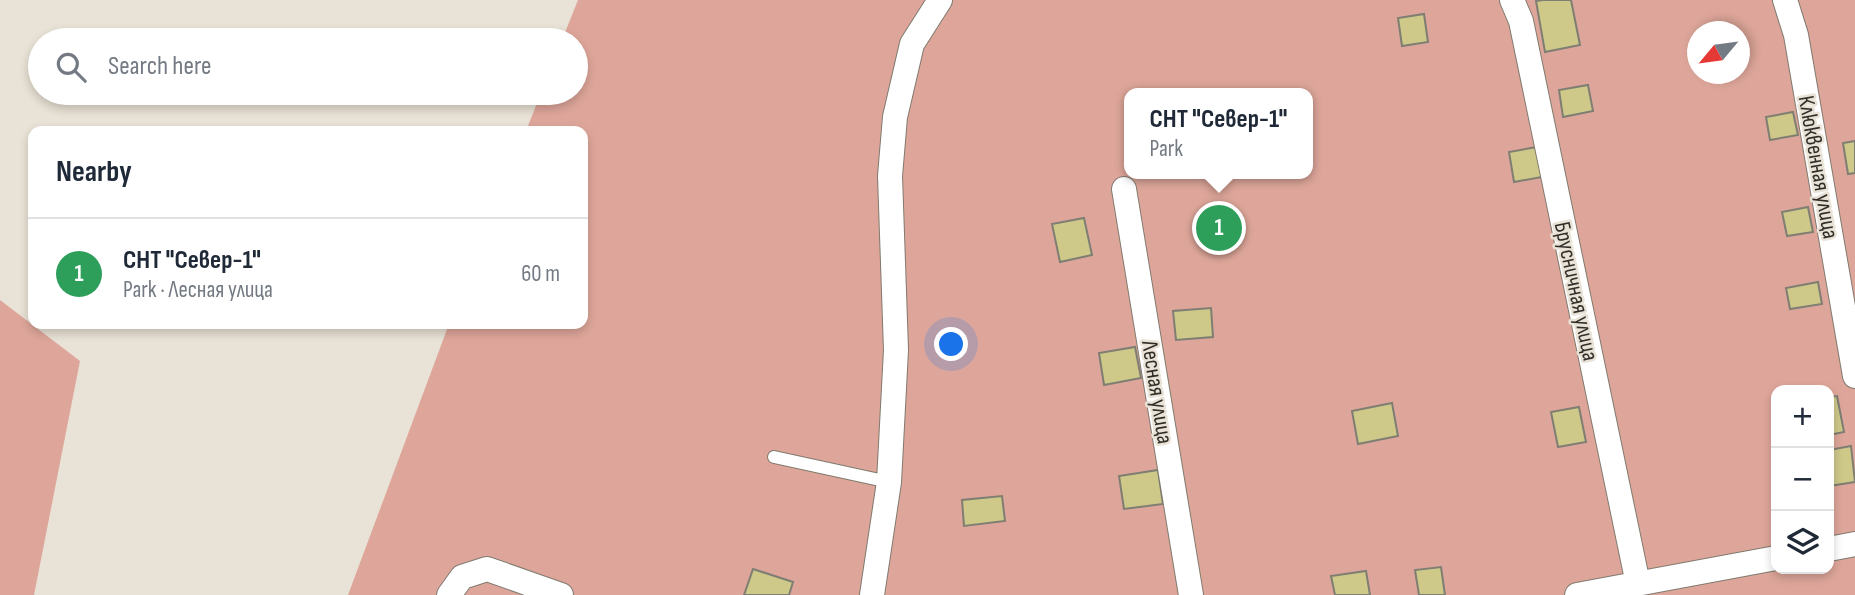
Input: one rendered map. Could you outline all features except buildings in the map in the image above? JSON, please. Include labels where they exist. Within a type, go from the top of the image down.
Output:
[{"type":"street","points":[[872,595],[889,482],[896,350],[890,176],[895,117],[912,44],[940,0]]},
{"type":"street","name":"Брусничная улица","points":[[1512,0],[1521,21],[1638,584]]},
{"type":"street","name":"Клюквенная улица","points":[[1785,0],[1796,34],[1855,376]]},
{"type":"street","name":"Лесная улица","points":[[1124,189],[1191,595]]},
{"type":"street","points":[[1834,548],[1855,544]]},
{"type":"street","points":[[1577,595],[1771,559]]},
{"type":"street","points":[[449,595],[463,577],[487,569],[561,595]]},
{"type":"lane","points":[[774,457],[889,482]]},
{"type":"shaded area","points":[[578,0],[1855,0],[1855,595],[348,595],[447,329],[588,329],[588,126],[528,126],[536,105],[588,105],[588,28],[567,28]]},
{"type":"shaded area","points":[[0,300],[28,321],[28,329],[38,329],[80,361],[34,595],[0,595]]},
{"type":"place","name":"СНТ \"Север-1\"","points":[[1219,228]]}]
